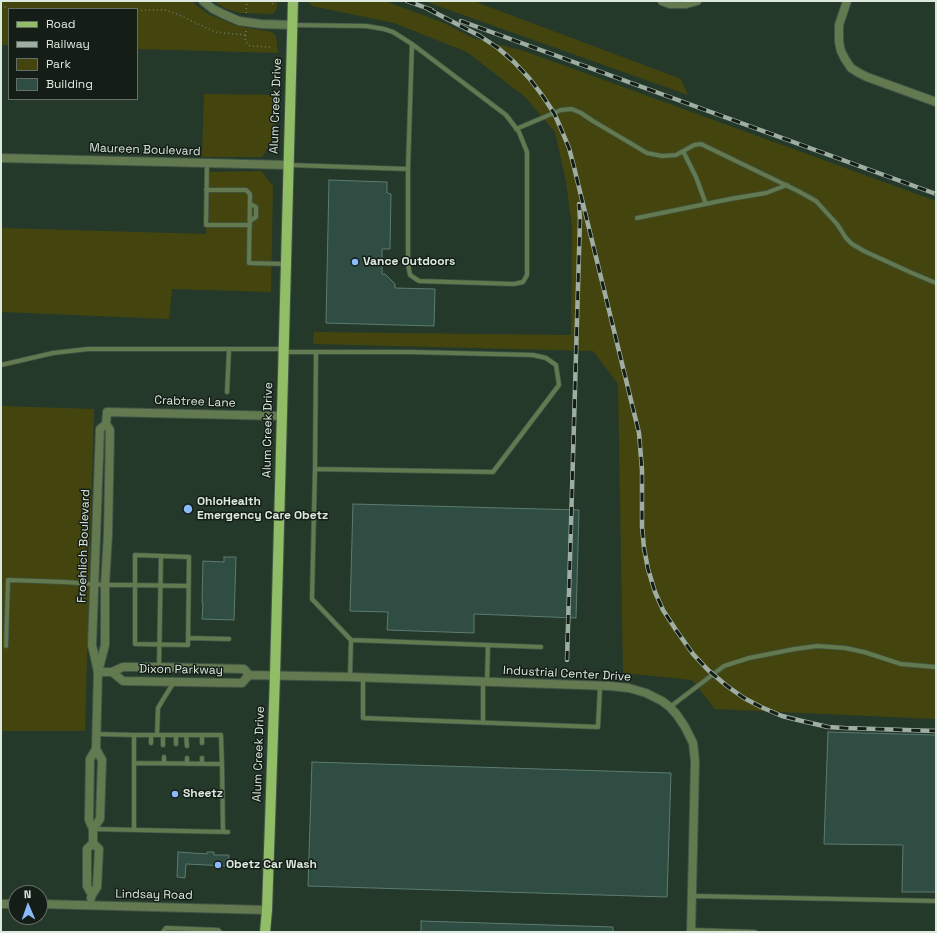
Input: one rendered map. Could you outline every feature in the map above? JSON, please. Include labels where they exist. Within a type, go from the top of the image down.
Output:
[{"type":"main road","name":"Alum Creek Drive","points":[[265,932],[275,675],[292,1]]},
{"type":"street","points":[[203,1],[213,9],[239,21],[261,24],[292,25]]},
{"type":"street","points":[[662,1],[670,4],[686,4],[696,1]]},
{"type":"street","points":[[847,1],[839,25],[839,42],[845,60],[851,68],[867,77],[936,102]]},
{"type":"street","name":"Maureen Boulevard","points":[[1,158],[288,165]]},
{"type":"street","name":"Crabtree Lane","points":[[107,412],[281,416]]},
{"type":"street","name":"Froehlich Boulevard","points":[[91,906],[92,895],[86,886],[87,849],[93,843],[93,829],[89,820],[90,759],[96,749],[98,672],[105,645],[105,584],[108,534],[110,430],[106,424],[107,412]]},
{"type":"street","name":"Froehlich Boulevard","points":[[98,672],[92,645],[100,429],[106,424]]},
{"type":"street","name":"Dixon Parkway","points":[[98,672],[112,672],[123,667],[159,667],[244,669],[249,675]]},
{"type":"street","name":"Dixon Parkway","points":[[112,672],[123,681],[174,682],[242,683],[249,675],[275,675]]},
{"type":"street","name":"Industrial Center Drive","points":[[275,675],[600,686],[634,689],[662,700],[677,715],[693,743],[695,760],[691,931]]},
{"type":"street","name":"Lindsay Road","points":[[48,904],[267,910]]},
{"type":"lane","points":[[292,25],[366,26],[393,32],[412,44],[506,115],[519,132],[527,152],[527,275],[524,282],[514,284],[419,280],[410,276],[408,264],[408,169],[412,44]]},
{"type":"lane","points":[[516,129],[562,110],[572,109],[647,153],[662,156],[676,155],[694,144],[701,144],[787,185],[816,201],[837,224],[852,244],[864,251],[936,283]]},
{"type":"lane","points":[[683,151],[706,204]]},
{"type":"lane","points":[[207,163],[206,225],[250,223]]},
{"type":"lane","points":[[288,165],[408,169]]},
{"type":"lane","points":[[637,218],[766,193],[787,185]]},
{"type":"lane","points":[[206,190],[246,190],[250,194],[249,263],[285,264]]},
{"type":"lane","points":[[1,365],[53,353],[88,349],[229,349],[316,352],[533,354],[546,358],[556,365],[559,385],[493,472],[315,469]]},
{"type":"lane","points":[[228,392],[229,349]]},
{"type":"lane","points":[[316,352],[312,599],[352,640],[541,647]]},
{"type":"lane","points":[[135,555],[161,556],[189,557],[188,645],[135,644],[135,555]]},
{"type":"lane","points":[[159,667],[161,556]]},
{"type":"lane","points":[[6,646],[8,580],[188,586]]},
{"type":"lane","points":[[188,638],[229,639]]},
{"type":"lane","points":[[350,677],[352,640]]},
{"type":"lane","points":[[482,723],[488,645]]},
{"type":"lane","points":[[670,707],[724,666],[749,658],[795,649],[817,646],[845,648],[864,652],[901,664],[936,667]]},
{"type":"lane","points":[[363,678],[362,718],[598,727],[600,686]]},
{"type":"lane","points":[[157,735],[158,708],[174,682]]},
{"type":"lane","points":[[96,734],[221,735],[222,832]]},
{"type":"lane","points":[[134,734],[134,830]]},
{"type":"lane","points":[[151,735],[151,743]]},
{"type":"lane","points":[[163,735],[163,745]]},
{"type":"lane","points":[[176,735],[176,744]]},
{"type":"lane","points":[[186,735],[187,746]]},
{"type":"lane","points":[[202,735],[202,743]]},
{"type":"lane","points":[[164,757],[164,763]]},
{"type":"lane","points":[[176,758],[177,764]]},
{"type":"lane","points":[[187,758],[187,764]]},
{"type":"lane","points":[[202,758],[202,764]]},
{"type":"lane","points":[[134,763],[152,761],[177,764],[222,764]]},
{"type":"lane","points":[[93,829],[228,832]]},
{"type":"lane","points":[[692,896],[936,901]]},
{"type":"lane","points":[[163,932],[166,928],[218,930],[220,932]]},
{"type":"lane","points":[[691,931],[755,932]]},
{"type":"path","points":[[268,1],[273,4]]},
{"type":"path","points":[[138,11],[164,10],[177,14],[215,32],[245,35]]},
{"type":"green space","points":[[1,1],[192,1],[208,14],[237,26],[272,32],[276,36],[278,53],[138,49],[138,8],[8,8],[8,45],[1,45]]},
{"type":"green space","points":[[213,1],[277,1],[277,8],[273,14],[240,13],[226,9]]},
{"type":"green space","points":[[308,1],[385,1],[444,23],[473,38],[524,51],[936,201],[936,719],[715,709],[692,680],[623,673],[618,384],[593,351],[313,344],[314,332],[571,335],[572,228],[566,182],[555,132],[525,97],[467,52],[394,23],[312,6]]},
{"type":"green space","points":[[424,1],[473,1],[681,79],[688,95]]},
{"type":"green space","points":[[204,94],[276,95],[273,139],[262,157],[202,157]]},
{"type":"green space","points":[[261,171],[273,186],[271,292],[172,289],[169,319],[1,312],[1,228],[206,234],[208,172]]},
{"type":"green space","points":[[1,406],[94,409],[85,731],[1,731]]},
{"type":"building","name":"Vance Outdoors","points":[[329,180],[387,182],[387,193],[391,194],[390,249],[382,249],[382,274],[385,274],[395,284],[395,288],[435,289],[434,326],[326,323]]},
{"type":"building","points":[[353,504],[579,510],[576,618],[474,614],[474,633],[387,630],[388,612],[350,611]]},
{"type":"building","points":[[224,557],[236,557],[234,620],[202,619],[203,561],[224,562]]},
{"type":"building","points":[[828,732],[936,735],[936,892],[902,892],[903,845],[824,844]]},
{"type":"building","points":[[312,762],[671,773],[667,897],[308,886]]},
{"type":"building","name":"Obetz Car Wash","points":[[178,852],[207,854],[207,852],[214,852],[214,855],[229,855],[228,866],[186,864],[185,878],[177,877]]},
{"type":"building","points":[[421,921],[613,927],[613,932],[421,932]]},
{"type":"railway","points":[[407,1],[432,10]]},
{"type":"railway","points":[[428,9],[480,36],[498,48],[514,62],[529,78],[554,113],[569,148],[639,433],[642,470],[642,526],[648,569],[655,592],[663,610],[676,630],[693,654],[708,670],[727,686],[744,698],[782,716],[828,727],[936,731]]},
{"type":"railway","points":[[461,21],[936,194]]},
{"type":"railway","points":[[567,660],[580,219],[579,204]]},
{"type":"place","name":"Vance Outdoors","points":[[355,262]]},
{"type":"place","name":"OhioHealth Emergency Care Obetz","points":[[188,509]]},
{"type":"place","name":"Sheetz","points":[[175,794]]},
{"type":"place","name":"Obetz Car Wash","points":[[218,865]]}]
